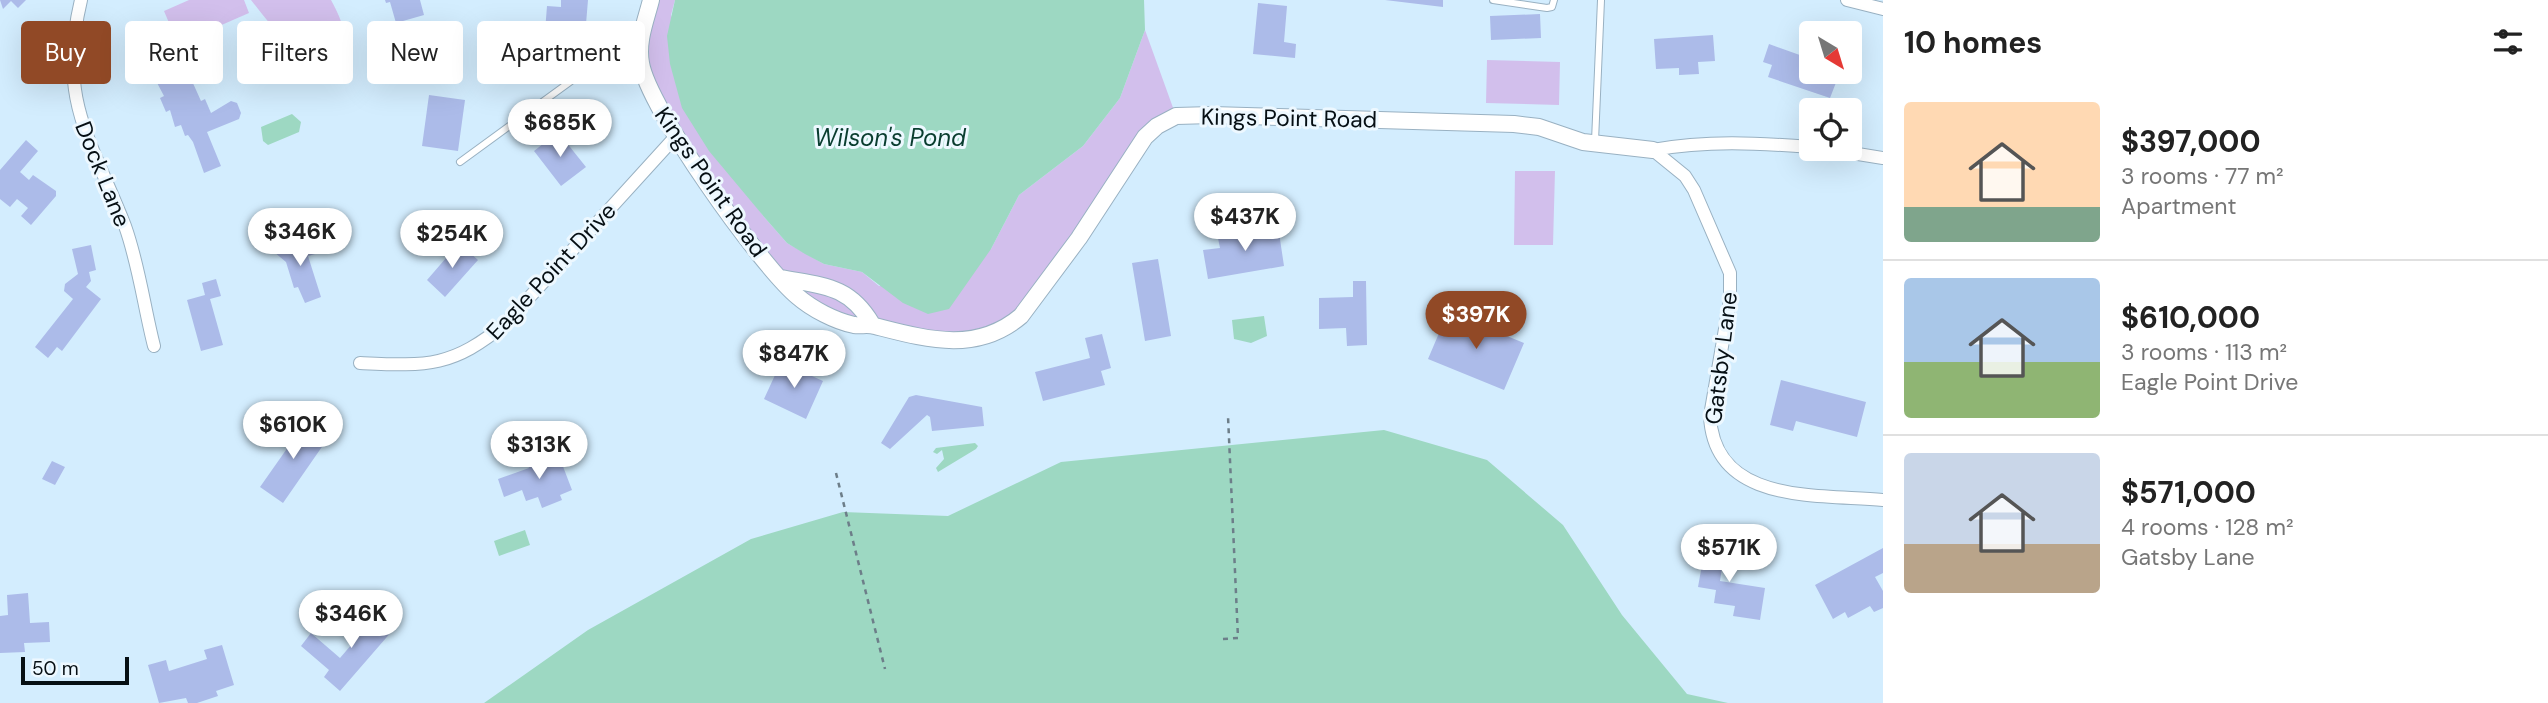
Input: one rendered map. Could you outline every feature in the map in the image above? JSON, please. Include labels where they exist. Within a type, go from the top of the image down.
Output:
[{"type":"street","name":"Dock Lane","points":[[81,0],[72,65],[77,110],[125,227],[137,265],[154,346]]},
{"type":"street","name":"Kings Point Road","points":[[645,24],[651,0]]},
{"type":"street","points":[[1847,0],[1883,9]]},
{"type":"street","name":"Kings Point Road","points":[[645,76],[653,99],[755,251],[797,296],[826,315],[855,325],[872,324],[897,333],[954,342],[987,337],[1009,326],[1021,316],[1079,238],[1145,137],[1157,126],[1176,116],[1287,116],[1514,124],[1539,127],[1595,143],[1653,150],[1689,143],[1799,146]]},
{"type":"street","name":"Eagle Point Drive","points":[[360,363],[407,365],[439,362],[480,345],[506,323],[677,135]]},
{"type":"street","name":"Gatsby Lane","points":[[1653,150],[1685,176],[1730,273],[1730,300],[1710,416],[1711,436],[1719,453],[1741,477],[1773,490],[1883,500]]},
{"type":"street","points":[[1862,155],[1883,158]]},
{"type":"street","name":"Kings Point Road","points":[[781,278],[837,290],[860,304],[872,324]]},
{"type":"lane","points":[[1493,0],[1546,8],[1552,7],[1554,0]]},
{"type":"lane","points":[[1595,143],[1601,0]]},
{"type":"lane","points":[[460,162],[567,84]]},
{"type":"path","points":[[1223,639],[1238,638],[1228,416]]},
{"type":"path","points":[[836,472],[886,670]]},
{"type":"shaded area","points":[[189,0],[244,0],[249,13],[223,24],[223,21],[168,21],[164,11]]},
{"type":"shaded area","points":[[251,0],[331,0],[341,21],[268,21]]},
{"type":"shaded area","points":[[651,0],[675,0],[671,15],[738,182],[787,243],[824,264],[862,272],[879,286],[991,249],[1019,195],[1083,146],[1120,98],[1145,30],[1176,116],[1157,126],[1021,316],[987,337],[855,325],[797,296],[677,135],[645,55],[645,23]]},
{"type":"shaded area","points":[[1487,60],[1560,62],[1559,105],[1486,103]]},
{"type":"shaded area","points":[[1515,171],[1555,171],[1553,245],[1514,245]]},
{"type":"water","name":"Wilson's Pond","points":[[675,0],[1144,0],[1145,30],[1120,98],[1083,146],[1019,195],[991,249],[949,309],[928,314],[903,303],[862,272],[824,264],[787,243],[709,151],[682,108],[670,64],[667,36]]},
{"type":"water","points":[[292,114],[301,122],[299,132],[268,145],[263,141],[261,127]]},
{"type":"water","points":[[1264,316],[1267,336],[1251,343],[1234,339],[1232,320]]},
{"type":"water","points":[[1384,430],[1487,460],[1563,525],[1622,615],[1687,694],[1728,703],[484,703],[588,630],[751,539],[843,512],[948,516],[1061,462]]},
{"type":"water","points":[[975,443],[978,446],[976,449],[938,472],[936,468],[944,459],[942,450],[937,454],[933,452],[936,448]]},
{"type":"water","points":[[525,530],[530,545],[499,556],[494,541]]},
{"type":"building","points":[[0,0],[26,0],[18,8],[11,1],[3,9]]},
{"type":"building","points":[[385,0],[420,0],[424,15],[395,21],[390,2],[386,3]]},
{"type":"building","points":[[561,0],[588,0],[586,21],[546,21],[547,6],[561,7]]},
{"type":"building","points":[[1385,0],[1443,0],[1443,7]]},
{"type":"building","points":[[1258,3],[1287,6],[1284,42],[1296,44],[1295,58],[1253,54]]},
{"type":"building","points":[[1540,14],[1541,38],[1491,40],[1490,16]]},
{"type":"building","points":[[1713,35],[1715,61],[1698,62],[1699,74],[1679,75],[1679,68],[1656,69],[1654,39]]},
{"type":"building","points":[[1769,44],[1799,55],[1799,84],[1835,84],[1830,98],[1768,77],[1772,65],[1763,62]]},
{"type":"building","points":[[158,84],[193,84],[201,101],[205,99],[211,113],[231,101],[237,103],[241,113],[239,119],[207,132],[221,166],[204,173],[193,142],[188,135],[185,136],[181,125],[175,127],[170,110],[166,112],[160,98],[164,96]]},
{"type":"building","points":[[429,95],[465,100],[458,151],[422,146]]},
{"type":"building","points":[[558,132],[586,167],[561,186],[534,151]]},
{"type":"building","points":[[26,140],[38,151],[20,172],[29,180],[33,175],[56,191],[56,196],[31,225],[21,216],[28,208],[17,199],[10,207],[0,199],[0,170]]},
{"type":"building","points":[[1278,226],[1284,266],[1208,279],[1203,250],[1220,248],[1218,238]]},
{"type":"building","points":[[286,238],[297,248],[311,242],[315,254],[308,256],[321,297],[305,303],[298,287],[294,288],[286,262],[274,252]]},
{"type":"building","points":[[459,243],[478,260],[445,297],[427,280]]},
{"type":"building","points":[[91,245],[96,270],[89,272],[91,281],[86,287],[101,299],[62,351],[57,347],[48,358],[35,347],[73,299],[64,291],[65,284],[78,274],[72,249]]},
{"type":"building","points":[[1158,259],[1171,336],[1145,341],[1132,263]]},
{"type":"building","points":[[216,279],[221,296],[210,299],[223,345],[201,351],[187,300],[205,295],[202,283]]},
{"type":"building","points":[[1353,281],[1366,281],[1367,345],[1347,346],[1346,328],[1319,329],[1319,298],[1353,297]]},
{"type":"building","points":[[1448,312],[1524,343],[1504,390],[1428,359]]},
{"type":"building","points":[[1102,334],[1111,368],[1101,371],[1105,385],[1043,401],[1035,372],[1090,358],[1085,338]]},
{"type":"building","points":[[781,362],[823,381],[806,419],[764,399]]},
{"type":"building","points":[[1781,380],[1866,402],[1857,437],[1796,421],[1793,431],[1770,425]]},
{"type":"building","points":[[916,395],[982,407],[984,426],[932,431],[930,417],[927,415],[890,449],[881,443],[909,397]]},
{"type":"building","points":[[294,418],[326,441],[283,503],[260,487],[293,440],[283,433]]},
{"type":"building","points":[[546,454],[548,459],[559,456],[572,490],[560,495],[562,500],[542,508],[538,497],[526,501],[522,490],[504,497],[498,479],[529,468],[526,461]]},
{"type":"building","points":[[52,461],[65,467],[55,485],[42,479]]},
{"type":"building","points":[[1707,537],[1726,541],[1720,581],[1765,588],[1760,620],[1733,616],[1735,606],[1714,603],[1716,590],[1698,587]]},
{"type":"building","points":[[1883,548],[1883,573],[1875,577],[1883,591],[1883,608],[1874,612],[1870,606],[1848,618],[1845,612],[1833,619],[1815,585]]},
{"type":"building","points":[[28,593],[30,623],[49,622],[50,642],[24,643],[25,652],[0,653],[0,616],[8,615],[7,595]]},
{"type":"building","points":[[382,609],[399,623],[340,691],[324,677],[329,670],[301,646],[311,633],[340,658]]},
{"type":"building","points":[[222,645],[234,685],[216,691],[218,696],[197,703],[188,703],[186,698],[159,703],[148,665],[166,660],[169,671],[207,659],[204,650]]}]
